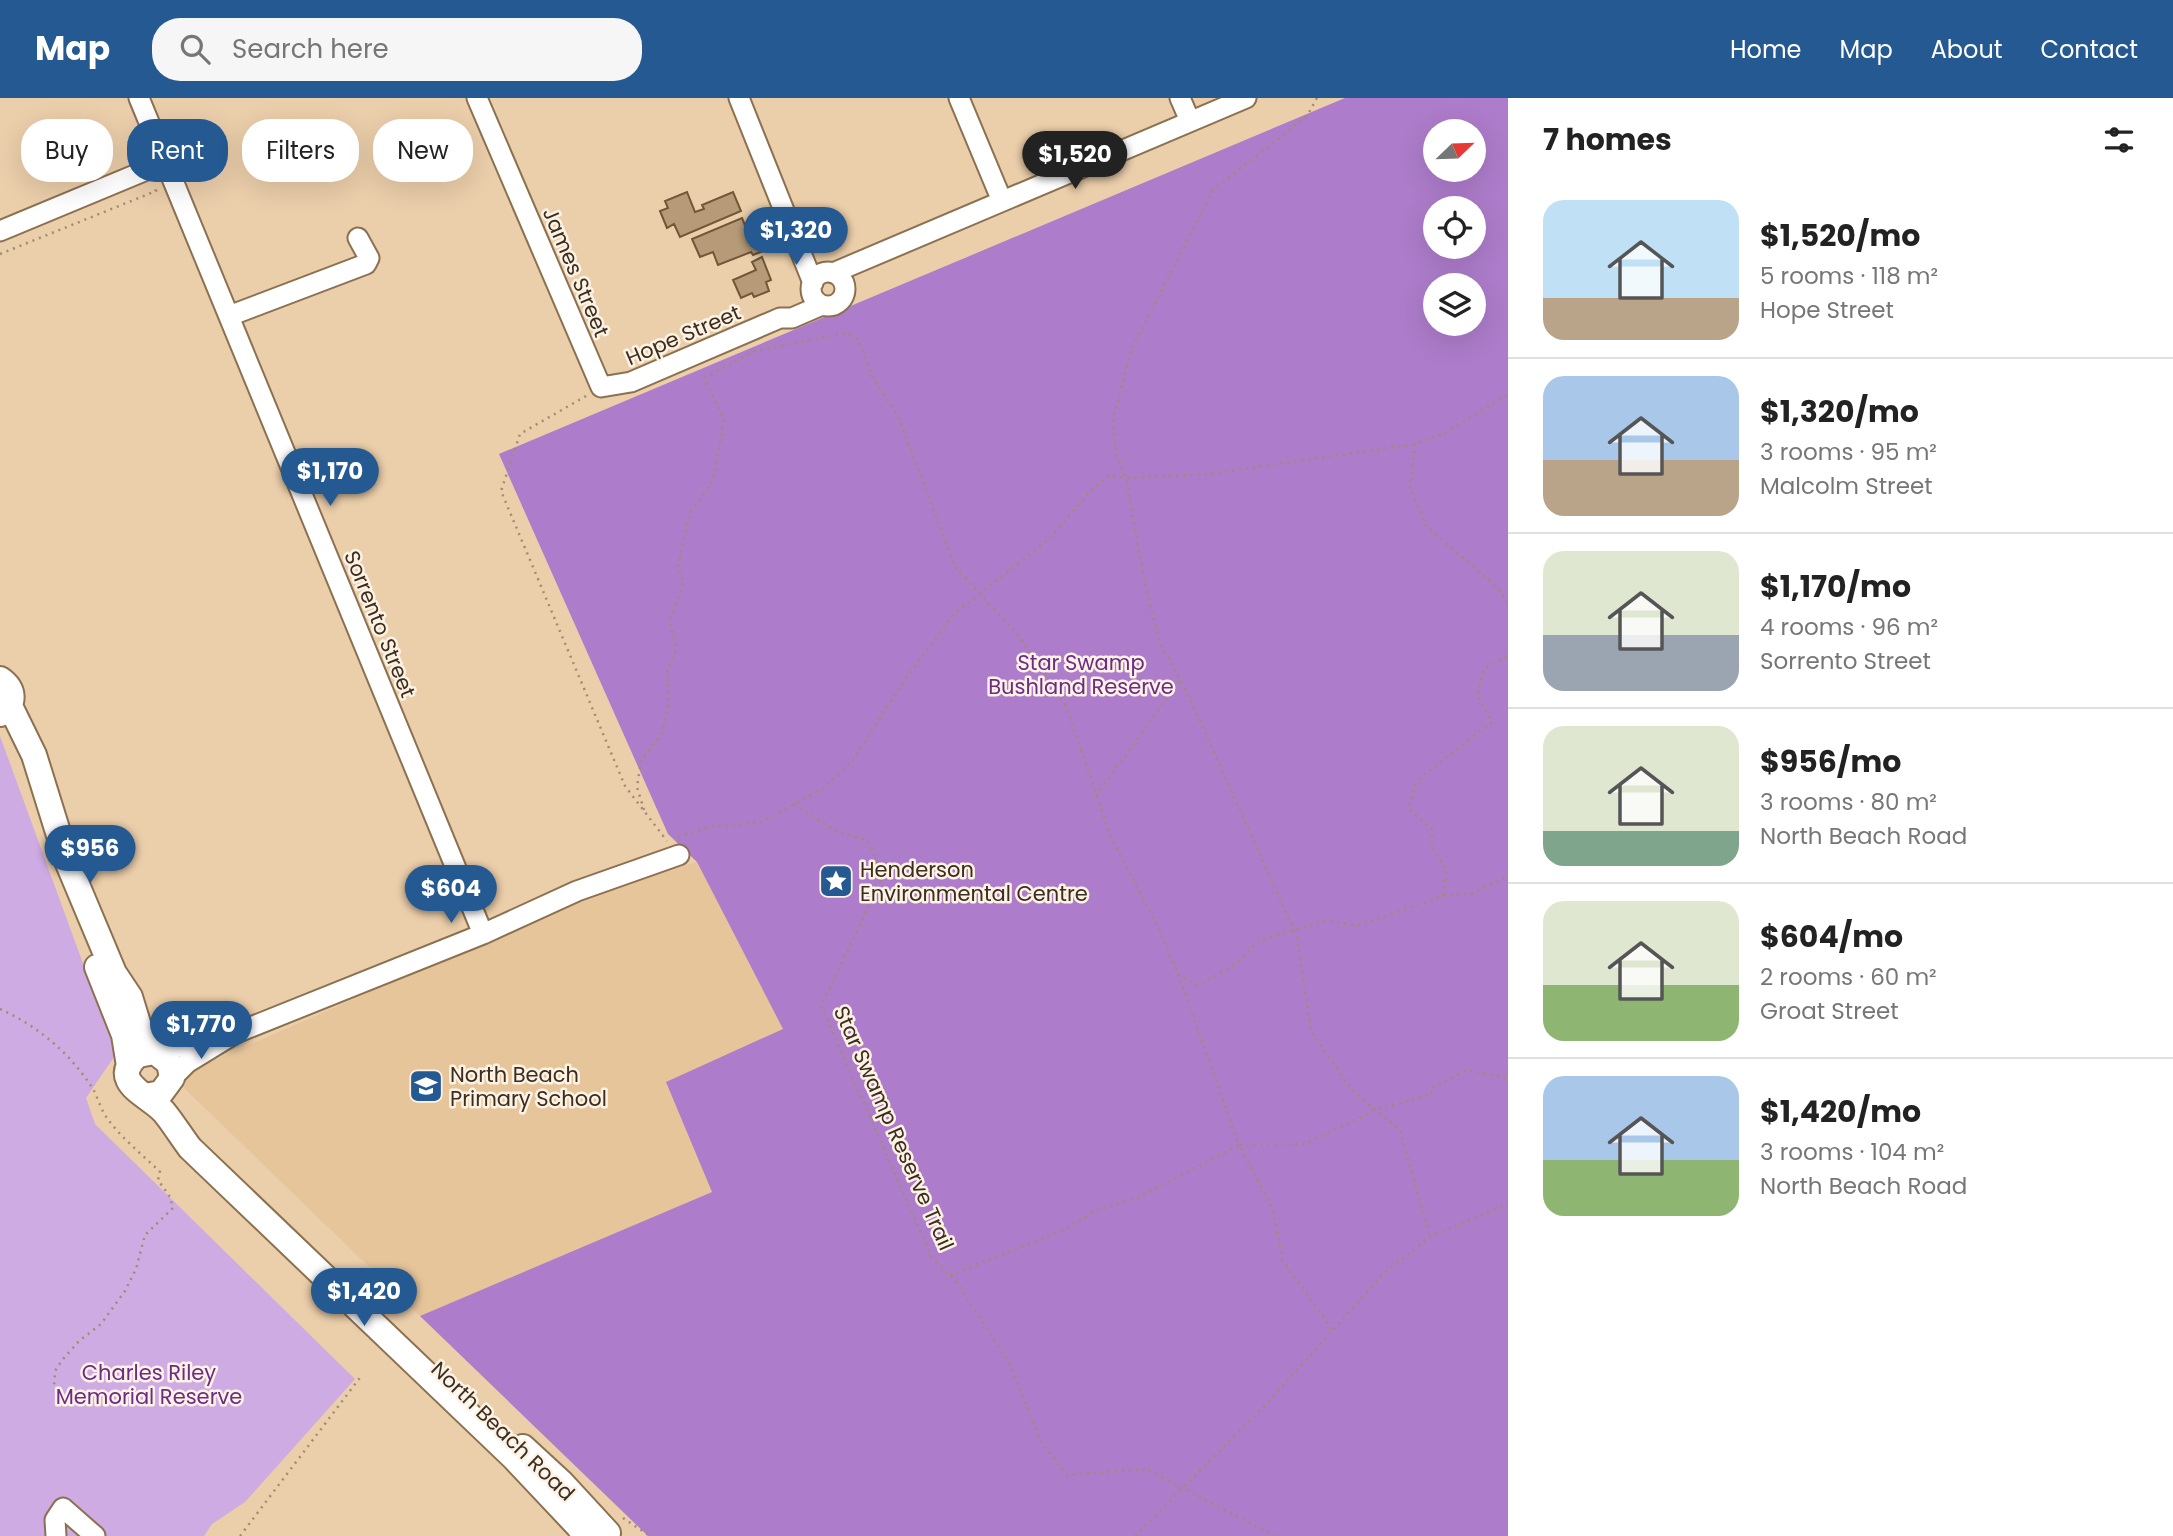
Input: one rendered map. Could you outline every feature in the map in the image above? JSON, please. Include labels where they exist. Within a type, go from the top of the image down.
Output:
[{"type":"main road","points":[[0,679],[10,689],[3,715]]},
{"type":"main road","name":"North Beach Road","points":[[3,715],[34,755],[67,861],[114,973],[130,997],[141,1033],[155,1052],[169,1063],[170,1081],[188,1120],[205,1141],[449,1379],[561,1482],[604,1535]]},
{"type":"main road","name":"North Beach Road","points":[[3,715],[27,770],[76,917],[120,1022],[130,1084],[166,1114],[190,1148],[514,1458],[579,1527],[604,1535]]},
{"type":"main road","points":[[129,1066],[138,1055],[155,1052]]},
{"type":"main road","points":[[145,1096],[161,1093],[170,1081]]},
{"type":"street","name":"Sorrento Street","points":[[139,98],[148,119]]},
{"type":"street","name":"James Street","points":[[477,98],[601,387]]},
{"type":"street","points":[[739,98],[793,230],[825,286]]},
{"type":"street","points":[[959,98],[1002,201]]},
{"type":"street","points":[[1180,98],[1190,121]]},
{"type":"street","name":"Hope Street","points":[[601,387],[631,382],[780,318],[792,318],[825,286],[890,248],[1246,98]]},
{"type":"street","points":[[0,231],[127,178]]},
{"type":"street","name":"Sorrento Street","points":[[174,182],[483,934]]},
{"type":"street","points":[[229,316],[366,264],[369,258],[358,238]]},
{"type":"street","points":[[170,1081],[187,1063],[236,1033],[483,934],[673,848]]},
{"type":"street","points":[[155,1052],[214,1035],[236,1033]]},
{"type":"street","points":[[56,1536],[55,1520],[63,1508],[95,1536]]},
{"type":"path","points":[[1317,98],[1307,116],[1214,189],[1131,350],[1113,420],[1116,453],[1126,478],[1142,568],[1159,641],[1180,680],[1297,937],[1311,1031],[1352,1090],[1400,1130],[1430,1237]]},
{"type":"path","points":[[0,254],[156,191],[153,183]]},
{"type":"path","points":[[644,810],[637,787],[641,761],[662,733],[669,703],[667,672],[676,649],[670,619],[684,582],[678,567],[690,512],[713,481],[724,419],[704,378],[755,351],[846,333],[858,339],[873,379],[898,415],[955,567],[1019,636],[1066,706],[1110,835],[1160,931],[1239,1145],[1273,1209],[1282,1259],[1333,1331]]},
{"type":"path","points":[[601,387],[520,434],[501,491],[625,786],[673,848],[709,827],[762,822],[823,788],[853,760],[904,681],[952,616],[1049,539],[1091,489],[1108,475],[1126,478],[1209,474],[1415,444],[1443,434],[1508,394]]},
{"type":"path","points":[[1415,444],[1410,488],[1427,527],[1497,587],[1508,603]]},
{"type":"path","points":[[1443,896],[1447,870],[1432,847],[1432,829],[1409,809],[1416,781],[1492,722],[1478,695],[1484,668],[1508,655]]},
{"type":"path","points":[[1095,797],[1180,680]]},
{"type":"path","name":"Star Swamp Reserve Trail","points":[[794,804],[834,830],[868,841],[883,876],[821,1006],[932,1258],[950,1275],[1010,1364],[1040,1440],[1067,1475],[1146,1469],[1275,1536]]},
{"type":"path","points":[[1178,974],[1199,986],[1240,961],[1256,942],[1293,928],[1327,920],[1356,926],[1443,896],[1473,893],[1508,876]]},
{"type":"path","points":[[0,1009],[54,1042],[92,1088],[107,1118],[160,1172],[158,1181],[170,1197],[173,1208],[145,1235],[125,1291],[101,1324],[79,1341],[63,1359],[55,1371],[54,1387]]},
{"type":"path","points":[[950,1275],[1062,1231],[1093,1212],[1139,1197],[1239,1145],[1305,1144],[1376,1110],[1432,1094],[1431,1088],[1467,1070],[1508,1078]]},
{"type":"path","points":[[1135,1536],[1272,1398],[1383,1274],[1430,1237],[1508,1204]]},
{"type":"path","points":[[240,1536],[362,1375]]},
{"type":"shaded area","name":"North Beach Primary School","points":[[697,862],[784,1029],[712,1192],[420,1316],[186,1090],[176,1077],[584,898]]},
{"type":"green space","name":"Star Swamp Bushland Reserve","points":[[1345,98],[1508,98],[1508,1536],[648,1536],[420,1316],[712,1192],[666,1082],[783,1029],[697,862],[668,834],[499,454]]},
{"type":"green space","name":"Charles Riley Memorial Reserve","points":[[0,736],[116,1054],[86,1098],[95,1124],[355,1379],[245,1502],[212,1524],[204,1536],[0,1536]]},
{"type":"building","points":[[687,192],[695,212],[704,209],[702,205],[733,192],[741,211],[680,237],[674,224],[667,228],[660,211],[668,208],[665,201]]},
{"type":"building","points":[[742,218],[751,240],[759,237],[766,250],[753,255],[751,252],[718,265],[713,252],[700,257],[692,239]]},
{"type":"building","points":[[762,257],[771,280],[766,282],[769,291],[754,297],[752,293],[741,298],[733,280],[756,270],[752,262]]},
{"type":"place","name":"Henderson Environmental Centre","points":[[836,881]]},
{"type":"place","name":"North Beach Primary School","points":[[426,1086]]}]
